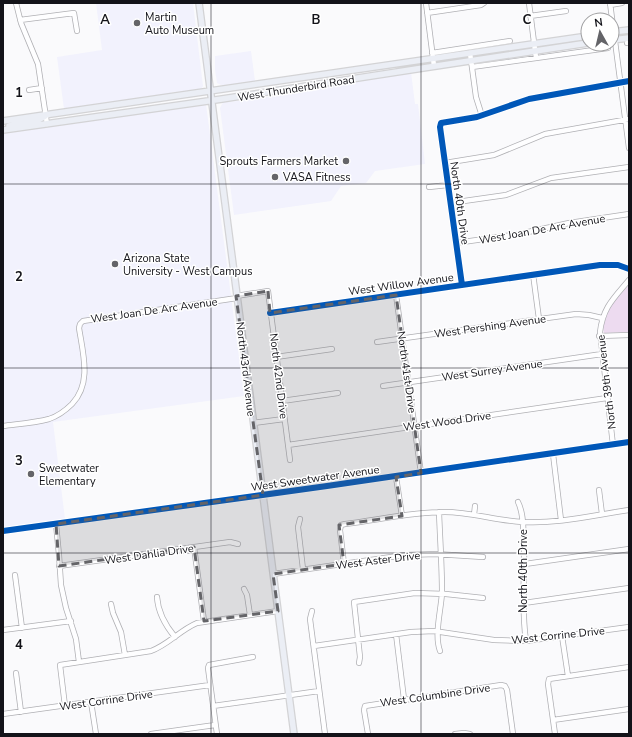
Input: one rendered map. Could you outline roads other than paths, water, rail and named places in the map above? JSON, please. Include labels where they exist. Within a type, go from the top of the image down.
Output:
[{"type":"main road","name":"North 43rd Avenue","points":[[199,3],[294,734]]},
{"type":"main road","name":"West Thunderbird Road","points":[[3,121],[211,92],[433,56],[470,53],[580,37]]},
{"type":"main road","name":"West Thunderbird Road","points":[[3,129],[212,101],[580,44]]},
{"type":"main road","points":[[99,108],[100,116]]},
{"type":"main road","points":[[3,129],[38,120],[45,115]]},
{"type":"street","points":[[16,3],[20,20],[38,64],[46,124]]},
{"type":"street","points":[[426,3],[434,66]]},
{"type":"street","points":[[427,13],[481,5],[484,3]]},
{"type":"street","points":[[529,3],[536,58]]},
{"type":"street","points":[[610,4],[622,3]]},
{"type":"street","points":[[530,16],[566,11]]},
{"type":"street","points":[[20,20],[74,14],[77,31]]},
{"type":"street","name":"West Thunderbird Road","points":[[433,56],[510,41]]},
{"type":"street","points":[[502,42],[507,48]]},
{"type":"street","points":[[25,46],[30,44]]},
{"type":"street","points":[[472,67],[536,58],[580,50]]},
{"type":"street","points":[[616,52],[627,120],[629,148]]},
{"type":"street","points":[[470,53],[478,105],[482,116],[530,99],[629,81]]},
{"type":"street","points":[[29,90],[42,88]]},
{"type":"street","name":"North 40th Drive","points":[[462,285],[440,127],[441,123],[482,116]]},
{"type":"street","points":[[445,163],[494,155],[545,134],[627,120]]},
{"type":"street","points":[[450,203],[506,195],[551,178],[629,167]]},
{"type":"street","points":[[429,188],[448,185]]},
{"type":"street","name":"West Joan De Arc Avenue","points":[[456,243],[518,234],[569,223],[629,214]]},
{"type":"street","name":"West Willow Avenue","points":[[270,313],[606,264],[618,265],[629,269]]},
{"type":"street","points":[[533,274],[539,319]]},
{"type":"street","name":"North 39th Avenue","points":[[613,445],[599,336],[602,318],[609,304],[629,280]]},
{"type":"street","name":"West Joan De Arc Avenue","points":[[3,426],[47,420],[66,410],[74,402],[82,386],[84,369],[79,328],[81,322],[268,291]]},
{"type":"street","name":"North 42nd Drive","points":[[268,291],[290,460]]},
{"type":"street","name":"North 41st Drive","points":[[396,295],[421,473]]},
{"type":"street","name":"West Pershing Avenue","points":[[377,342],[576,314],[589,314],[602,318]]},
{"type":"street","points":[[599,336],[629,335]]},
{"type":"street","points":[[276,357],[332,349]]},
{"type":"street","name":"West Surrey Avenue","points":[[383,386],[602,354]]},
{"type":"street","points":[[282,401],[338,393]]},
{"type":"street","name":"West Wood Drive","points":[[288,445],[607,398]]},
{"type":"street","points":[[253,423],[284,419]]},
{"type":"street","name":"West Sweetwater Avenue","points":[[3,531],[421,473],[629,442]]},
{"type":"street","points":[[553,454],[561,520]]},
{"type":"street","points":[[396,476],[402,516]]},
{"type":"street","points":[[599,490],[602,514]]},
{"type":"street","name":"North 40th Drive","points":[[518,502],[523,522],[525,564],[524,616],[526,641]]},
{"type":"street","points":[[474,514],[475,506]]},
{"type":"street","points":[[344,564],[340,530],[341,525],[439,512],[474,514],[523,522],[540,522],[629,510]]},
{"type":"street","points":[[439,512],[442,594],[438,646],[440,651]]},
{"type":"street","points":[[300,519],[298,527],[303,570]]},
{"type":"street","points":[[56,524],[62,595],[76,639],[79,662]]},
{"type":"street","name":"West Dahlia Drive","points":[[60,566],[230,542],[238,544]]},
{"type":"street","points":[[194,547],[204,621]]},
{"type":"street","points":[[525,564],[629,549]]},
{"type":"street","name":"West Aster Drive","points":[[273,574],[405,555],[441,554],[483,557]]},
{"type":"street","points":[[15,575],[22,628]]},
{"type":"street","points":[[524,603],[629,588]]},
{"type":"street","points":[[244,589],[247,595],[250,615]]},
{"type":"street","points":[[359,663],[354,602],[415,593],[483,598]]},
{"type":"street","points":[[157,597],[159,611],[163,621],[175,637]]},
{"type":"street","points":[[111,604],[113,613],[122,632],[125,655]]},
{"type":"street","points":[[65,706],[60,665],[151,651],[159,648],[186,628],[204,621],[278,611]]},
{"type":"street","points":[[312,611],[310,619],[326,734]]},
{"type":"street","points":[[3,630],[71,621]]},
{"type":"street","name":"West Corrine Drive","points":[[314,646],[411,632],[439,632],[504,641],[526,641],[629,626]]},
{"type":"street","points":[[396,634],[404,699]]},
{"type":"street","points":[[562,636],[568,676]]},
{"type":"street","points":[[485,645],[486,639]]},
{"type":"street","points":[[217,734],[208,665],[253,657]]},
{"type":"street","points":[[555,734],[548,679],[629,667]]},
{"type":"street","points":[[16,673],[21,712]]},
{"type":"street","name":"West Corrine Drive","points":[[3,714],[210,685]]},
{"type":"street","name":"West Columbine Drive","points":[[368,734],[364,710],[365,706],[404,699],[505,686],[507,690],[513,734]]},
{"type":"street","points":[[213,706],[319,690]]},
{"type":"street","points":[[91,702],[96,734]]},
{"type":"street","points":[[553,720],[629,709]]},
{"type":"street","points":[[151,734],[216,725]]},
{"type":"street","points":[[455,734],[470,733]]},
{"type":"place","name":"Martin Auto Museum","points":[[137,23]]},
{"type":"place","name":"Sprouts Farmers Market","points":[[346,161]]},
{"type":"place","name":"VASA Fitness","points":[[275,177]]},
{"type":"place","name":"Arizona State University - West Campus","points":[[115,264]]},
{"type":"place","name":"Sweetwater Elementary","points":[[31,474]]}]
